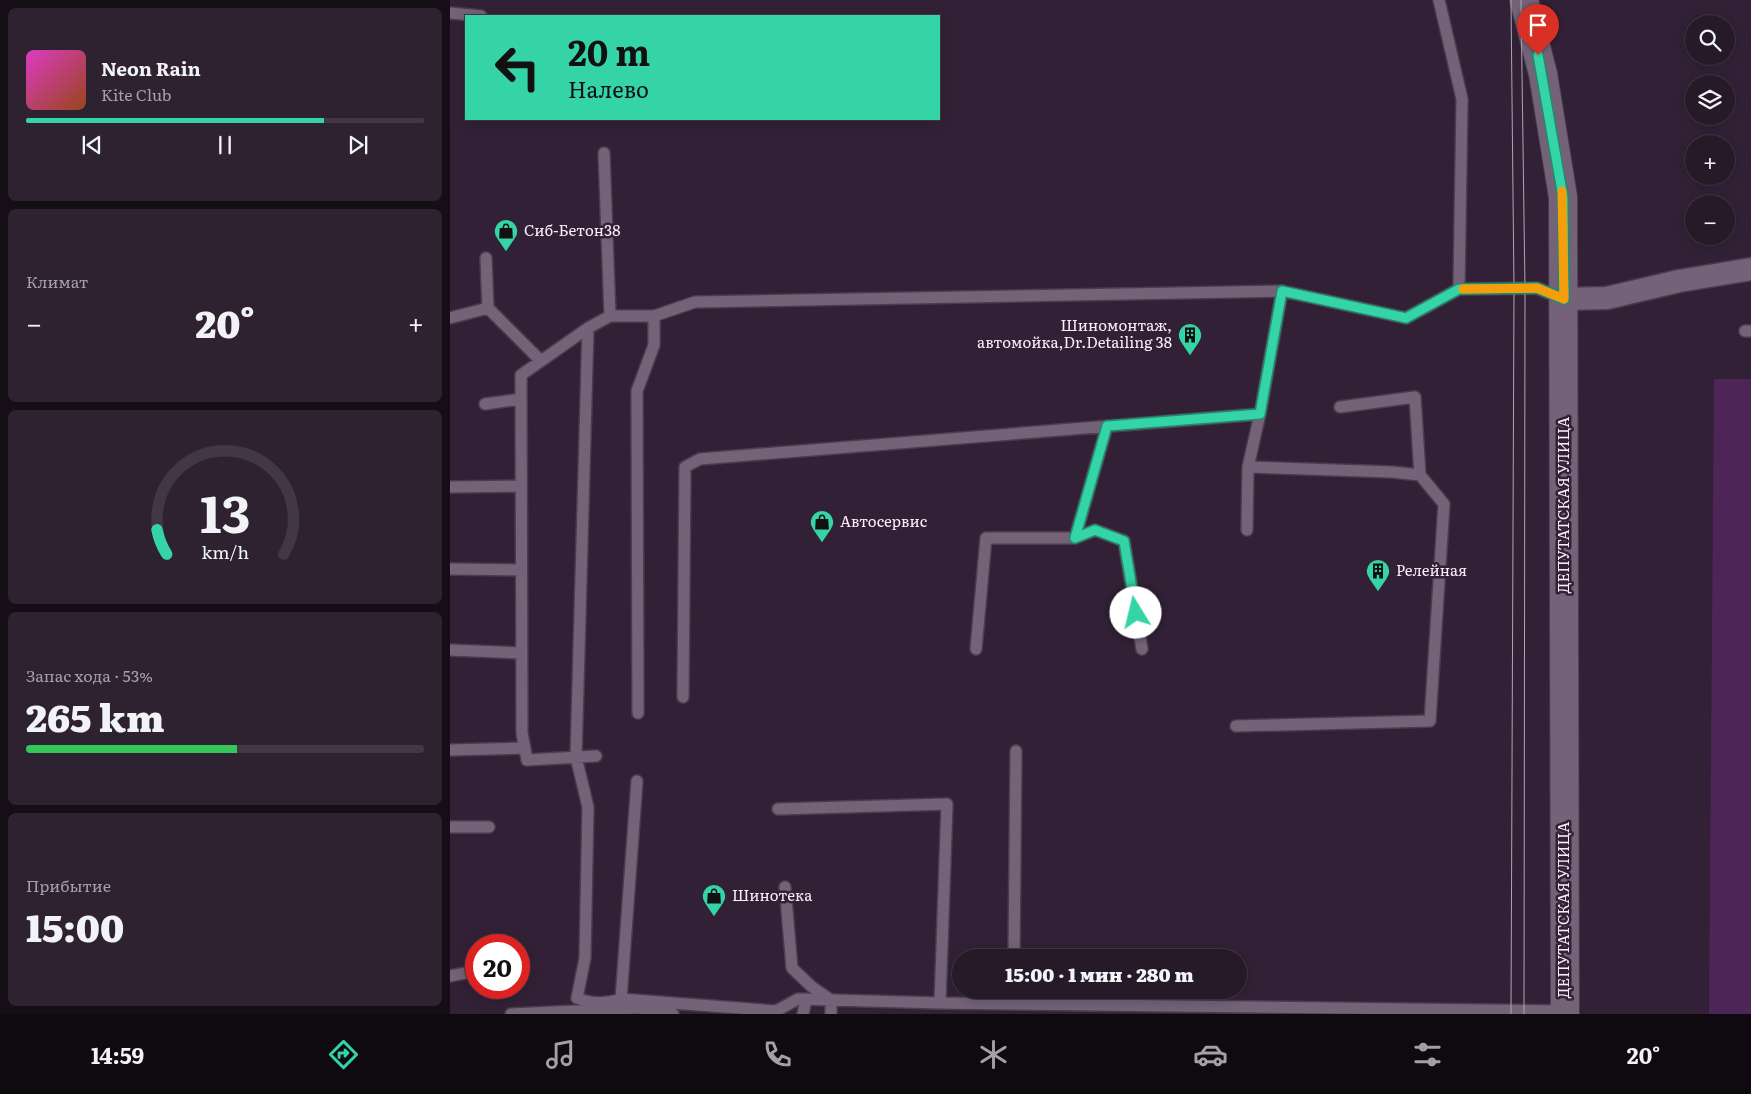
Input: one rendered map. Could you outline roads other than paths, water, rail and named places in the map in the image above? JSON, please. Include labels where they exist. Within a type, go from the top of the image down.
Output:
[{"type":"main road","name":"ДЕПУТАТСКАЯ УЛИЦА","points":[[1530,8],[1563,197],[1564,1012]]},
{"type":"street","points":[[1564,299],[1607,298],[1679,281],[1751,269]]},
{"type":"lane","points":[[1439,0],[1462,99],[1459,289]]},
{"type":"lane","points":[[450,13],[471,15]]},
{"type":"lane","points":[[604,153],[610,316]]},
{"type":"lane","points":[[486,258],[488,308],[541,361]]},
{"type":"lane","points":[[596,756],[527,760],[522,733],[521,375],[588,328],[610,316],[654,316],[695,302],[1282,291],[1406,318],[1459,289],[1537,288],[1564,299]]},
{"type":"lane","points":[[1247,530],[1248,467],[1260,414],[1282,291]]},
{"type":"lane","points":[[450,318],[488,308]]},
{"type":"lane","points":[[638,712],[637,391],[654,345],[654,316]]},
{"type":"lane","points":[[588,328],[576,757],[588,806],[586,958],[577,998],[586,1002],[611,1003],[622,999],[776,1011],[798,999],[940,1003],[1564,1012]]},
{"type":"lane","points":[[1236,726],[1430,721],[1444,504],[1420,475],[1415,397],[1340,407]]},
{"type":"lane","points":[[485,404],[521,399]]},
{"type":"lane","points":[[683,697],[685,467],[700,459],[1260,414]]},
{"type":"lane","points":[[1075,538],[1107,426]]},
{"type":"lane","points":[[1248,467],[1392,472],[1420,475]]},
{"type":"lane","points":[[450,487],[521,486]]},
{"type":"lane","points":[[976,649],[986,538],[1075,538],[1095,530],[1124,541],[1142,648]]},
{"type":"lane","points":[[450,569],[521,570]]},
{"type":"lane","points":[[450,650],[522,653]]},
{"type":"lane","points":[[450,750],[525,748]]},
{"type":"lane","points":[[1014,949],[1016,751]]},
{"type":"lane","points":[[622,999],[638,781]]},
{"type":"lane","points":[[778,809],[947,804],[940,1003]]},
{"type":"lane","points":[[450,826],[489,827]]},
{"type":"lane","points":[[785,887],[792,968],[812,987],[832,1000]]},
{"type":"lane","points":[[450,976],[465,973]]},
{"type":"lane","points":[[1013,999],[1013,1004]]},
{"type":"lane","points":[[803,1014],[806,1000]]},
{"type":"lane","points":[[831,1014],[832,1000]]},
{"type":"lane","points":[[511,1014],[639,1008],[673,1014]]},
{"type":"tram line","points":[[1511,0],[1514,289],[1511,1014]]},
{"type":"tram line","points":[[1521,0],[1525,289],[1524,1014]]},
{"type":"place","name":"Сиб-Бетон38","points":[[506,252]]},
{"type":"place","name":"Шиномонтаж, автомойка,Dr.Detailing 38","points":[[1190,356]]},
{"type":"place","name":"Автосервис","points":[[822,543]]},
{"type":"place","name":"Релейная","points":[[1378,592]]},
{"type":"place","name":"Шинотека","points":[[714,917]]}]
